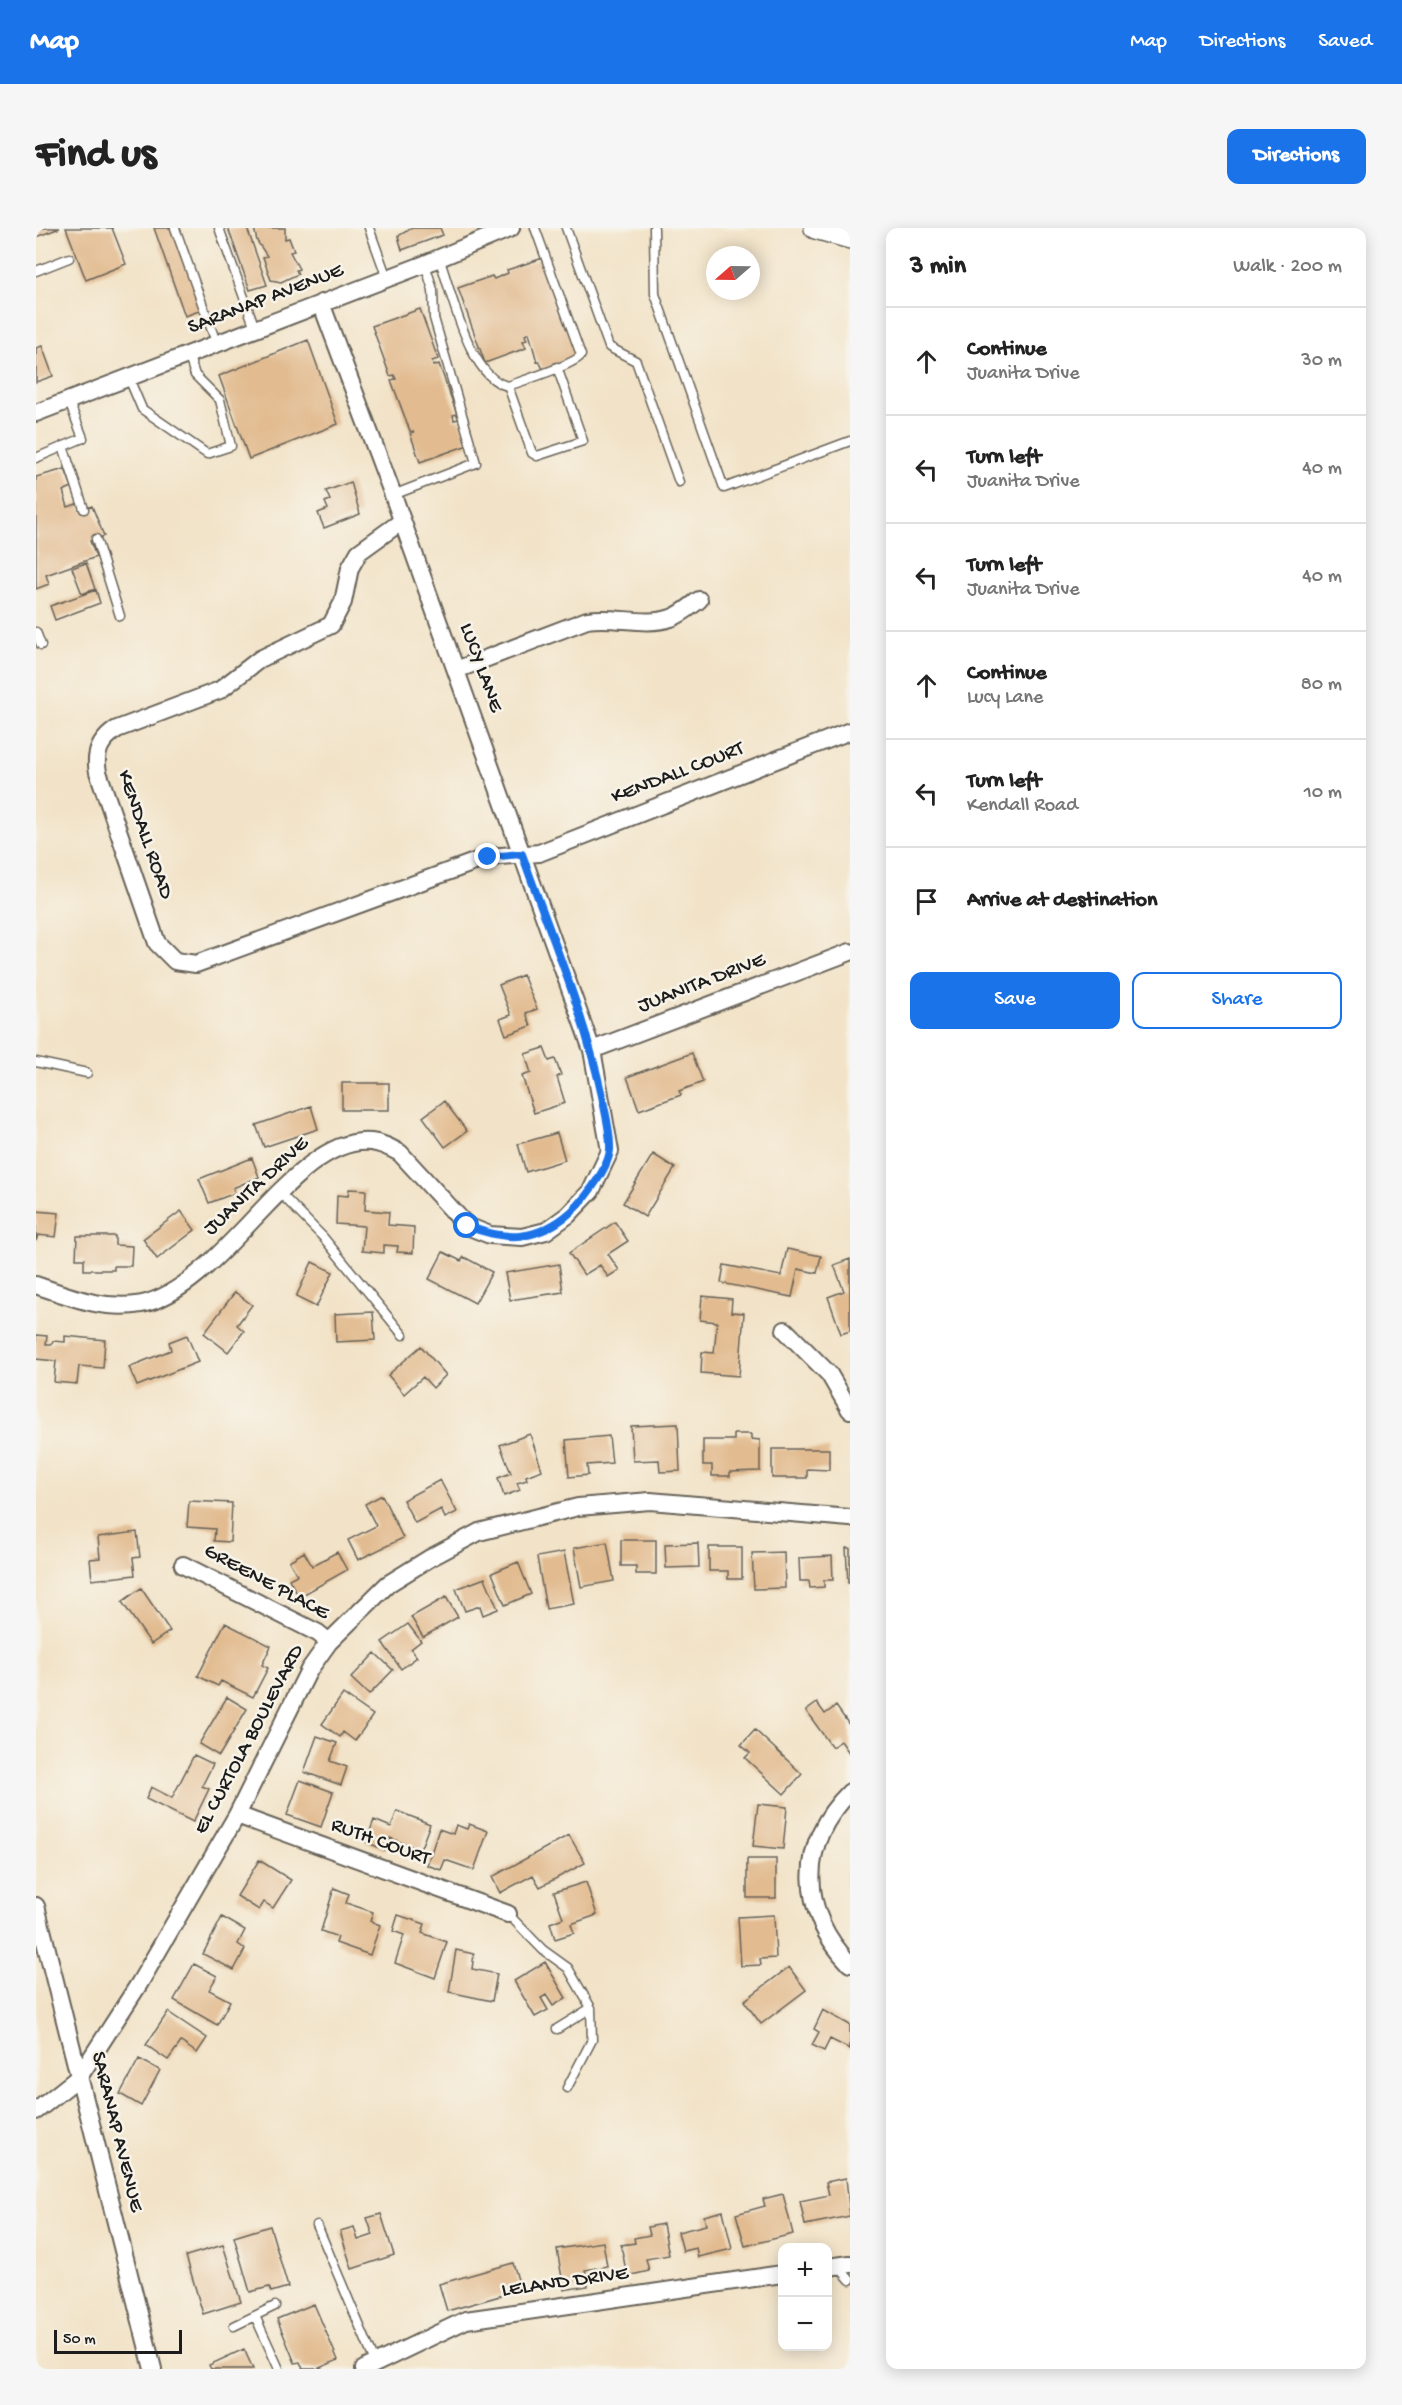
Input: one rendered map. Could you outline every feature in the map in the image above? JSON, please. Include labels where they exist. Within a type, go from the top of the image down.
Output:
[{"type":"street","name":"SARANAP AVENUE","points":[[36,412],[432,261],[511,228]]},
{"type":"street","points":[[815,228],[850,238]]},
{"type":"street","name":"LUCY LANE","points":[[321,303],[393,495],[592,1050]]},
{"type":"street","name":"KENDALL ROAD","points":[[402,521],[359,552],[351,568],[341,608],[331,625],[260,659],[220,690],[117,729],[105,737],[95,760],[98,772],[157,943],[175,961],[196,964],[488,857],[522,854]]},
{"type":"street","points":[[456,670],[587,620],[604,616],[652,621],[672,618],[699,600]]},
{"type":"street","name":"KENDALL COURT","points":[[522,854],[539,853],[850,731]]},
{"type":"street","name":"JUANITA DRIVE","points":[[36,1285],[91,1304],[125,1305],[156,1300],[174,1292],[189,1280],[314,1160],[344,1145],[371,1142],[400,1153],[467,1226],[490,1235],[522,1237],[546,1231],[568,1215],[591,1191],[610,1151],[592,1050],[850,952]]},
{"type":"street","points":[[785,1330],[829,1374],[850,1410]]},
{"type":"street","name":"EL CURTOLA BOULEVARD","points":[[39,2110],[79,2077],[139,1984],[237,1815],[309,1670],[329,1642],[388,1584],[479,1532],[514,1521],[578,1507],[650,1501],[850,1518]]},
{"type":"street","name":"GREENE PLACE","points":[[183,1565],[318,1633],[329,1642]]},
{"type":"street","points":[[850,1792],[837,1804],[822,1830],[810,1862],[810,1887],[834,1947],[850,1964]]},
{"type":"street","name":"RUTH COURT","points":[[237,1815],[508,1914]]},
{"type":"street","name":"SARANAP AVENUE","points":[[36,1906],[153,2369]]},
{"type":"street","name":"LELAND DRIVE","points":[[370,2366],[466,2320],[778,2275]]},
{"type":"lane","points":[[175,228],[216,342]]},
{"type":"lane","points":[[219,228],[255,328]]},
{"type":"lane","points":[[369,228],[387,278]]},
{"type":"lane","points":[[432,261],[475,358],[497,384],[508,386],[578,359],[581,355],[535,228]]},
{"type":"lane","points":[[566,228],[609,347],[636,361],[679,482]]},
{"type":"lane","points":[[654,228],[655,294],[724,488],[850,441]]},
{"type":"lane","points":[[36,271],[69,258]]},
{"type":"lane","points":[[393,495],[476,463],[434,318],[432,261]]},
{"type":"lane","points":[[128,376],[141,409],[207,454],[231,446],[220,400],[195,375],[188,353]]},
{"type":"lane","points":[[508,386],[534,455],[580,443],[583,437],[557,367]]},
{"type":"lane","points":[[36,458],[83,438],[68,399]]},
{"type":"lane","points":[[63,446],[84,509]]},
{"type":"lane","points":[[96,539],[120,616]]},
{"type":"lane","points":[[36,632],[41,645]]},
{"type":"lane","points":[[36,1062],[87,1073]]},
{"type":"lane","points":[[280,1193],[323,1237],[403,1335]]},
{"type":"lane","points":[[508,1914],[543,1950],[568,1968],[591,2008],[592,2040],[567,2088]]},
{"type":"lane","points":[[557,2029],[591,2008]]},
{"type":"lane","points":[[317,2225],[370,2366]]},
{"type":"lane","points":[[838,2266],[850,2280]]},
{"type":"lane","points":[[234,2326],[275,2306]]},
{"type":"lane","points":[[255,2316],[279,2369]]},
{"type":"building","points":[[36,228],[60,228],[36,237]]},
{"type":"building","points":[[66,228],[112,228],[126,264],[86,280]]},
{"type":"building","points":[[154,228],[173,228],[202,310],[185,316]]},
{"type":"building","points":[[228,228],[247,228],[267,285],[250,290]]},
{"type":"building","points":[[254,228],[285,228],[285,239],[289,238],[294,251],[290,252],[299,269],[296,270],[298,274],[281,282],[271,280],[263,257],[267,256],[257,241]]},
{"type":"building","points":[[412,228],[440,228],[443,235],[402,250],[398,236]]},
{"type":"building","points":[[543,258],[577,356],[543,369],[539,361],[537,362],[529,333],[525,335],[527,340],[523,341],[526,348],[485,363],[458,288],[492,276],[494,279],[508,273],[507,270]]},
{"type":"building","points":[[420,309],[438,359],[432,361],[433,366],[439,364],[457,414],[453,415],[454,420],[459,419],[468,445],[420,462],[410,433],[414,432],[410,431],[391,380],[396,379],[394,375],[390,376],[372,326]]},
{"type":"building","points":[[308,340],[338,424],[249,459],[219,376]]},
{"type":"building","points":[[42,346],[53,376],[36,382],[36,348]]},
{"type":"building","points":[[65,469],[72,487],[63,491],[68,507],[79,503],[82,510],[92,506],[104,536],[90,541],[96,557],[46,575],[49,584],[36,589],[36,477]]},
{"type":"building","points":[[351,482],[360,514],[324,528],[318,513],[328,509],[325,502],[330,500],[326,491]]},
{"type":"building","points":[[86,563],[95,589],[82,594],[72,568]]},
{"type":"building","points":[[96,590],[100,603],[55,620],[50,606]]},
{"type":"building","points":[[523,975],[537,1009],[526,1013],[531,1026],[506,1035],[500,1019],[511,1015],[499,985]]},
{"type":"building","points":[[544,1048],[549,1061],[555,1059],[561,1075],[557,1077],[565,1103],[534,1113],[522,1076],[531,1073],[525,1054]]},
{"type":"building","points":[[692,1053],[703,1082],[679,1091],[681,1095],[639,1110],[627,1077]]},
{"type":"building","points":[[342,1083],[389,1083],[389,1110],[342,1110]]},
{"type":"building","points":[[444,1101],[467,1131],[445,1147],[423,1117]]},
{"type":"building","points":[[311,1106],[318,1129],[264,1147],[256,1125]]},
{"type":"building","points":[[557,1133],[565,1160],[526,1172],[518,1144]]},
{"type":"building","points":[[653,1154],[675,1168],[645,1217],[623,1203]]},
{"type":"building","points":[[252,1158],[259,1177],[233,1188],[235,1193],[209,1203],[199,1179]]},
{"type":"building","points":[[349,1189],[366,1190],[365,1210],[389,1212],[388,1225],[414,1227],[413,1253],[397,1252],[398,1246],[384,1245],[384,1253],[362,1251],[364,1226],[336,1224],[337,1195],[348,1196]]},
{"type":"building","points":[[36,1211],[59,1213],[56,1237],[38,1235],[36,1241]]},
{"type":"building","points":[[181,1211],[195,1230],[157,1259],[143,1239]]},
{"type":"building","points":[[615,1222],[628,1241],[608,1254],[619,1270],[608,1277],[600,1265],[584,1275],[569,1253]]},
{"type":"building","points":[[77,1236],[115,1236],[115,1245],[132,1246],[131,1266],[114,1266],[114,1270],[84,1270],[84,1259],[76,1259]]},
{"type":"building","points":[[787,1249],[821,1256],[817,1273],[798,1269],[792,1297],[721,1283],[724,1265],[781,1276]]},
{"type":"building","points":[[443,1252],[461,1261],[464,1257],[492,1272],[475,1303],[429,1279]]},
{"type":"building","points":[[850,1259],[850,1331],[841,1334],[828,1297],[844,1291],[834,1265]]},
{"type":"building","points":[[312,1262],[333,1272],[316,1307],[296,1297]]},
{"type":"building","points":[[559,1264],[563,1292],[510,1300],[505,1273]]},
{"type":"building","points":[[235,1292],[252,1305],[237,1325],[244,1331],[228,1352],[204,1333]]},
{"type":"building","points":[[702,1296],[732,1299],[731,1312],[744,1313],[739,1376],[701,1373],[702,1352],[714,1353],[717,1322],[700,1320]]},
{"type":"building","points":[[373,1312],[375,1340],[336,1342],[335,1314]]},
{"type":"building","points":[[36,1335],[47,1336],[46,1344],[52,1344],[53,1341],[65,1342],[65,1336],[105,1340],[103,1368],[79,1366],[77,1384],[54,1382],[56,1361],[36,1359]]},
{"type":"building","points":[[187,1335],[198,1362],[137,1386],[129,1367],[171,1350],[169,1342]]},
{"type":"building","points":[[421,1346],[446,1375],[433,1388],[423,1377],[404,1394],[388,1375]]},
{"type":"building","points":[[678,1424],[680,1471],[660,1472],[659,1460],[633,1461],[631,1426]]},
{"type":"building","points":[[530,1434],[542,1470],[526,1476],[527,1480],[517,1483],[520,1490],[504,1496],[498,1478],[511,1473],[500,1445]]},
{"type":"building","points":[[734,1434],[751,1434],[751,1439],[760,1440],[760,1471],[730,1472],[730,1476],[712,1476],[712,1465],[703,1465],[703,1440],[734,1440]]},
{"type":"building","points":[[609,1436],[612,1463],[587,1465],[588,1475],[569,1477],[566,1440]]},
{"type":"building","points":[[772,1449],[829,1449],[829,1470],[807,1469],[807,1478],[772,1478]]},
{"type":"building","points":[[440,1480],[457,1512],[445,1518],[441,1509],[415,1523],[403,1500]]},
{"type":"building","points":[[382,1495],[403,1538],[358,1560],[348,1540],[376,1526],[365,1504]]},
{"type":"building","points":[[189,1501],[232,1503],[230,1542],[214,1541],[215,1529],[187,1527]]},
{"type":"building","points":[[137,1532],[140,1557],[133,1558],[135,1575],[92,1580],[90,1559],[100,1558],[98,1537]]},
{"type":"building","points":[[621,1540],[656,1540],[656,1574],[636,1574],[636,1566],[621,1566]]},
{"type":"building","points":[[607,1542],[614,1581],[581,1587],[574,1548]]},
{"type":"building","points":[[698,1543],[699,1567],[666,1568],[665,1544]]},
{"type":"building","points":[[709,1547],[742,1547],[742,1579],[728,1579],[728,1571],[709,1571]]},
{"type":"building","points":[[846,1548],[850,1548],[850,1583],[848,1583]]},
{"type":"building","points":[[304,1552],[312,1566],[337,1552],[347,1570],[299,1597],[289,1579],[297,1575],[289,1561]]},
{"type":"building","points":[[564,1552],[574,1604],[546,1609],[537,1557]]},
{"type":"building","points":[[784,1552],[785,1588],[754,1589],[752,1553]]},
{"type":"building","points":[[832,1556],[833,1580],[824,1580],[824,1587],[810,1588],[809,1581],[800,1581],[799,1558]]},
{"type":"building","points":[[518,1562],[531,1594],[505,1605],[492,1573]]},
{"type":"building","points":[[485,1578],[498,1609],[483,1615],[480,1606],[465,1611],[456,1589]]},
{"type":"building","points":[[141,1588],[170,1631],[151,1644],[122,1602]]},
{"type":"building","points":[[446,1597],[458,1617],[423,1637],[411,1617]]},
{"type":"building","points":[[225,1623],[271,1646],[262,1665],[268,1668],[253,1697],[221,1681],[218,1686],[198,1676]]},
{"type":"building","points":[[408,1624],[421,1641],[411,1649],[417,1657],[401,1669],[382,1642]]},
{"type":"building","points":[[375,1653],[393,1670],[369,1695],[351,1678]]},
{"type":"building","points":[[343,1694],[373,1715],[355,1741],[343,1732],[340,1737],[322,1724]]},
{"type":"building","points":[[227,1697],[247,1709],[219,1756],[199,1744]]},
{"type":"building","points":[[817,1703],[825,1714],[836,1706],[850,1726],[850,1754],[841,1741],[832,1747],[806,1711]]},
{"type":"building","points":[[755,1730],[802,1774],[784,1794],[745,1758],[750,1753],[741,1745]]},
{"type":"building","points":[[317,1736],[337,1743],[330,1761],[347,1767],[341,1785],[304,1772]]},
{"type":"building","points":[[194,1755],[213,1764],[202,1786],[209,1789],[193,1822],[146,1799],[151,1787],[172,1798]]},
{"type":"building","points":[[300,1780],[333,1792],[321,1827],[287,1815]]},
{"type":"building","points":[[758,1804],[787,1807],[783,1849],[753,1846]]},
{"type":"building","points":[[397,1811],[430,1824],[420,1850],[390,1838],[385,1850],[366,1842],[374,1820],[391,1827]]},
{"type":"building","points":[[469,1824],[488,1831],[474,1870],[445,1860],[441,1870],[427,1865],[439,1829],[453,1834],[456,1825],[467,1829]]},
{"type":"building","points":[[569,1835],[585,1863],[540,1887],[533,1875],[500,1893],[492,1877]]},
{"type":"building","points":[[747,1859],[776,1859],[776,1898],[747,1898]]},
{"type":"building","points":[[259,1860],[291,1880],[273,1908],[264,1902],[259,1910],[237,1896]]},
{"type":"building","points":[[586,1882],[597,1915],[571,1924],[574,1933],[555,1939],[550,1923],[563,1918],[554,1892]]},
{"type":"building","points":[[334,1888],[349,1894],[346,1903],[373,1912],[370,1921],[380,1925],[370,1955],[336,1943],[338,1937],[321,1931]]},
{"type":"building","points":[[398,1915],[425,1924],[422,1933],[447,1942],[435,1978],[395,1963],[404,1935],[393,1931]]},
{"type":"building","points":[[774,1915],[776,1958],[760,1959],[761,1965],[741,1966],[738,1917]]},
{"type":"building","points":[[222,1917],[245,1930],[238,1944],[245,1949],[234,1970],[203,1954]]},
{"type":"building","points":[[456,1950],[474,1954],[472,1969],[497,1974],[492,2001],[449,1992]]},
{"type":"building","points":[[545,1962],[566,1998],[553,2006],[546,1995],[541,1998],[548,2010],[535,2017],[514,1981]]},
{"type":"building","points":[[194,1964],[217,1976],[209,1990],[230,2001],[217,2025],[174,2000]]},
{"type":"building","points":[[789,1967],[806,1990],[761,2024],[744,2001]]},
{"type":"building","points":[[823,2010],[850,2025],[850,2049],[830,2039],[824,2051],[812,2045],[819,2032],[814,2029]]},
{"type":"building","points":[[168,2012],[207,2038],[197,2053],[181,2042],[168,2060],[146,2045]]},
{"type":"building","points":[[139,2059],[160,2070],[141,2106],[120,2094]]},
{"type":"building","points":[[846,2178],[850,2216],[805,2225],[800,2201],[829,2195],[826,2182]]},
{"type":"building","points":[[783,2194],[793,2234],[745,2246],[736,2214],[765,2206],[763,2199]]},
{"type":"building","points":[[723,2211],[732,2249],[698,2257],[696,2248],[683,2251],[678,2232],[706,2225],[704,2216]]},
{"type":"building","points":[[381,2214],[394,2255],[352,2269],[340,2231],[354,2227],[358,2240],[373,2235],[367,2218]]},
{"type":"building","points":[[663,2224],[669,2255],[646,2259],[649,2271],[627,2276],[621,2245],[635,2243],[634,2238],[650,2235],[648,2227]]},
{"type":"building","points":[[270,2226],[288,2287],[271,2292],[269,2287],[250,2292],[234,2237]]},
{"type":"building","points":[[603,2242],[607,2266],[585,2270],[588,2286],[564,2290],[557,2249]]},
{"type":"building","points":[[223,2245],[241,2302],[203,2314],[186,2256]]},
{"type":"building","points":[[513,2263],[521,2290],[447,2311],[439,2284]]},
{"type":"building","points":[[314,2304],[338,2360],[317,2369],[303,2369],[300,2362],[295,2363],[277,2319]]},
{"type":"building","points":[[244,2349],[253,2369],[211,2369],[209,2365]]},
{"type":"route","points":[[467,1226],[490,1235],[522,1237],[546,1231],[568,1215],[591,1191],[610,1151],[604,1106],[592,1050],[522,854],[488,857]]}]
